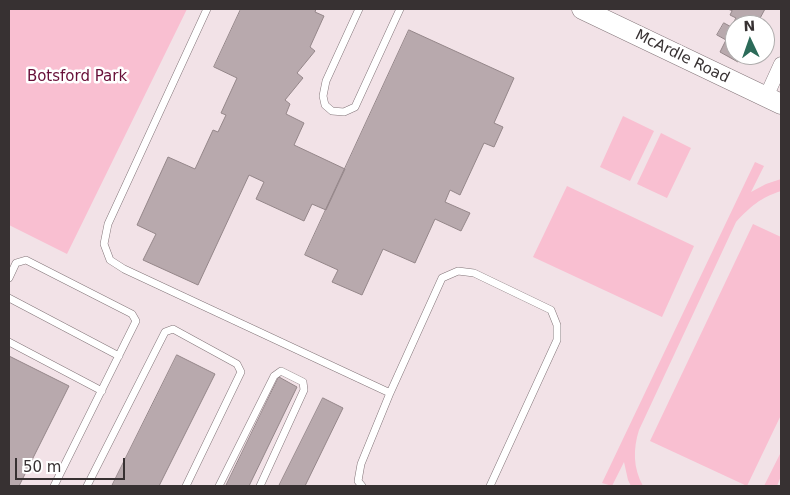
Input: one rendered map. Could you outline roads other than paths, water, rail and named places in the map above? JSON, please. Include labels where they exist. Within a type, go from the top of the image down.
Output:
[{"type":"main road","name":"McArdle Road","points":[[582,9],[774,101]]},
{"type":"street","points":[[774,101],[781,64]]},
{"type":"lane","points":[[207,9],[108,224],[104,244],[110,260],[124,269],[390,393]]},
{"type":"lane","points":[[359,9],[326,81],[323,96],[325,105],[332,111],[344,112],[354,107],[400,9]]},
{"type":"lane","points":[[9,278],[16,263],[26,260],[132,314],[136,321],[54,486]]},
{"type":"lane","points":[[362,486],[358,481],[361,464],[390,393],[442,278],[458,271],[474,273],[551,310],[557,325],[558,340],[490,486]]},
{"type":"lane","points":[[9,298],[119,356]]},
{"type":"lane","points":[[87,486],[165,332],[173,329],[237,364],[241,372],[186,486]]},
{"type":"lane","points":[[9,342],[102,391]]},
{"type":"lane","points":[[219,486],[274,376],[281,371],[303,382],[304,390],[260,486]]},
{"type":"park label","name":"Botsford Park","points":[[77,77]]}]
